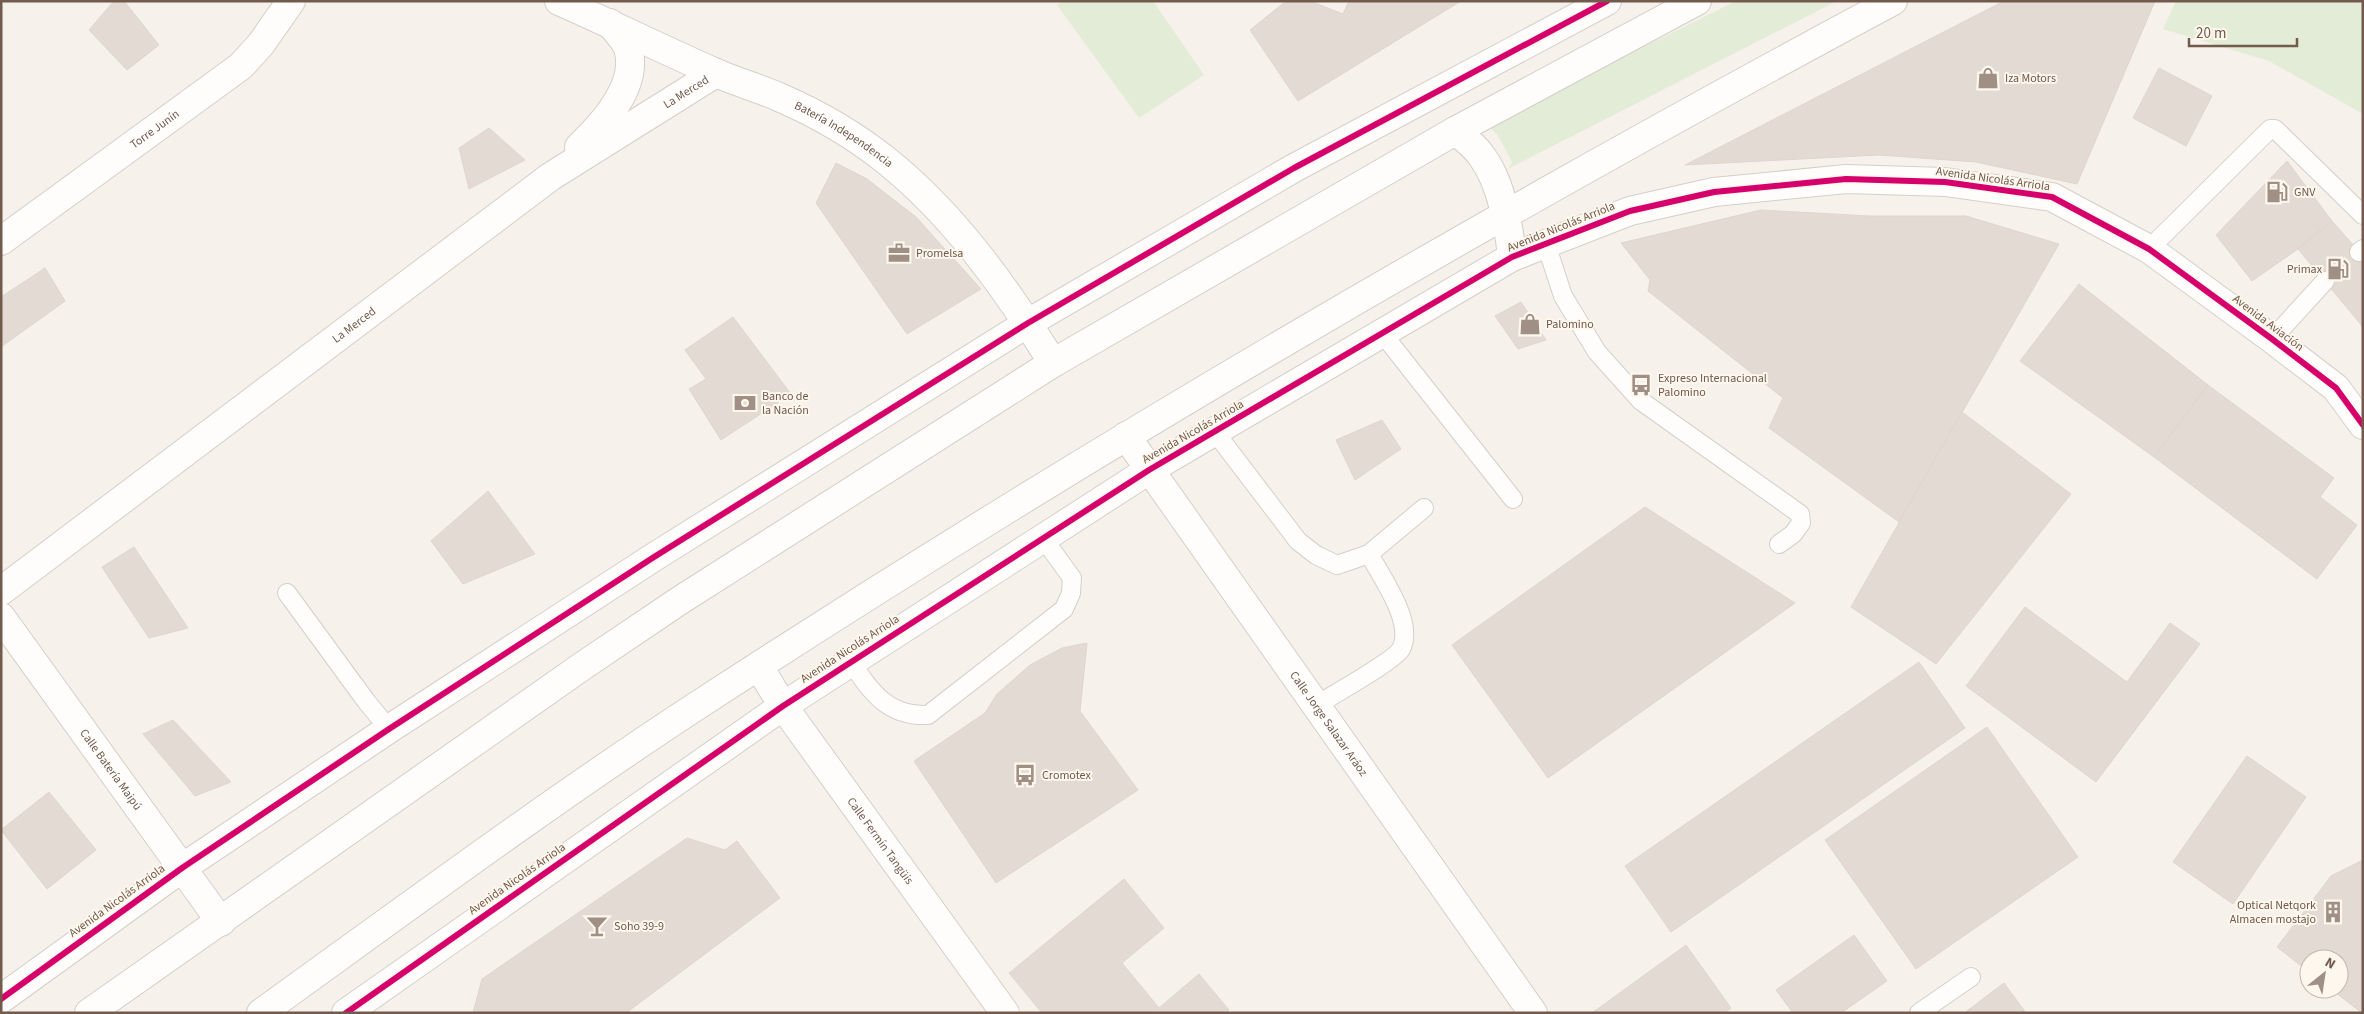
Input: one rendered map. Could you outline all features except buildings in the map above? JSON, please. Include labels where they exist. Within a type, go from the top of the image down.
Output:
[{"type":"street","name":"Torre Junín","points":[[1,241],[241,66],[261,44],[291,1]]},
{"type":"street","name":"Batería Independencia","points":[[559,1],[716,73],[789,102],[854,138],[887,161],[923,192],[956,227],[1028,323],[1053,363]]},
{"type":"street","name":"Avenida Nicolás Arriola","points":[[1,999],[182,868],[389,729],[654,557],[1028,323],[1294,168],[1607,1]]},
{"type":"street","points":[[89,1013],[576,671],[682,599],[1053,363],[1455,131],[1697,1]]},
{"type":"street","points":[[261,1013],[557,800],[929,557],[1126,436],[1505,215],[1659,128],[1893,1]]},
{"type":"street","points":[[550,176],[590,137],[614,109],[624,91],[629,68],[630,51],[610,23]]},
{"type":"street","name":"La Merced","points":[[1,591],[550,176],[716,73]]},
{"type":"street","points":[[1455,131],[1471,143],[1484,158],[1493,176],[1510,231],[1512,257]]},
{"type":"street","name":"Avenida Nicolás Arriola","points":[[346,1013],[783,706],[850,662],[1149,470],[1512,257],[1630,211],[1714,192],[1846,179],[1945,182],[2052,197],[2150,249]]},
{"type":"street","name":"Avenida Aviación","points":[[2150,249],[2336,388],[2363,425]]},
{"type":"street","name":"Calle Jorge Salazar Aráoz","points":[[1126,436],[1533,1013]]},
{"type":"street","name":"Calle Batería Maipú","points":[[1,617],[221,922]]},
{"type":"street","name":"Calle Fermín Tangüis","points":[[759,667],[783,706],[1005,1013]]},
{"type":"lane","points":[[2150,249],[2270,129],[2275,129],[2363,215]]},
{"type":"lane","points":[[1546,244],[1563,296],[1597,352],[1641,401],[1800,514],[1801,523],[1793,534],[1778,544]]},
{"type":"lane","points":[[2272,339],[2324,281]]},
{"type":"lane","points":[[1382,333],[1513,499]]},
{"type":"lane","points":[[1214,432],[1298,541],[1316,555],[1337,565],[1369,554],[1424,508]]},
{"type":"lane","points":[[850,662],[867,687],[890,707],[909,716],[928,715],[1064,609],[1071,593],[1072,578],[1043,538]]},
{"type":"lane","points":[[1315,706],[1390,660],[1401,649],[1404,636],[1403,622],[1391,592],[1369,554]]},
{"type":"lane","points":[[287,593],[366,701],[389,729]]},
{"type":"lane","points":[[1919,1013],[1971,977]]},
{"type":"green space","points":[[1063,1],[1153,1],[1204,75],[1139,118],[1057,5]]},
{"type":"green space","points":[[1736,1],[1837,1],[1508,169],[1512,162],[1497,134],[1487,125]]},
{"type":"green space","points":[[2176,1],[2363,1],[2363,114],[2269,61],[2163,29]]},
{"type":"cycle path","points":[[1,999],[182,868],[389,729],[654,557],[1028,323],[1294,168],[1607,1]]},
{"type":"cycle path","points":[[346,1013],[783,706],[1149,470],[1512,257],[1630,211],[1714,192],[1846,179],[1945,182],[2052,197],[2149,249],[2272,339],[2336,388],[2363,425]]},
{"type":"place","name":"Iza Motors","points":[[1988,78]]},
{"type":"place","name":"GNV","points":[[2277,192]]},
{"type":"place","name":"Promelsa","points":[[899,253]]},
{"type":"place","name":"Primax","points":[[2338,269]]},
{"type":"place","name":"Palomino","points":[[1530,324]]},
{"type":"place","name":"Expreso Internacional Palomino","points":[[1641,385]]},
{"type":"place","name":"Banco de la Nación","points":[[745,403]]},
{"type":"place","name":"Cromotex","points":[[1025,775]]},
{"type":"place","name":"Optical Netqork Almacen mostajo","points":[[2333,912]]},
{"type":"place","name":"Soho 39-9","points":[[597,926]]}]
